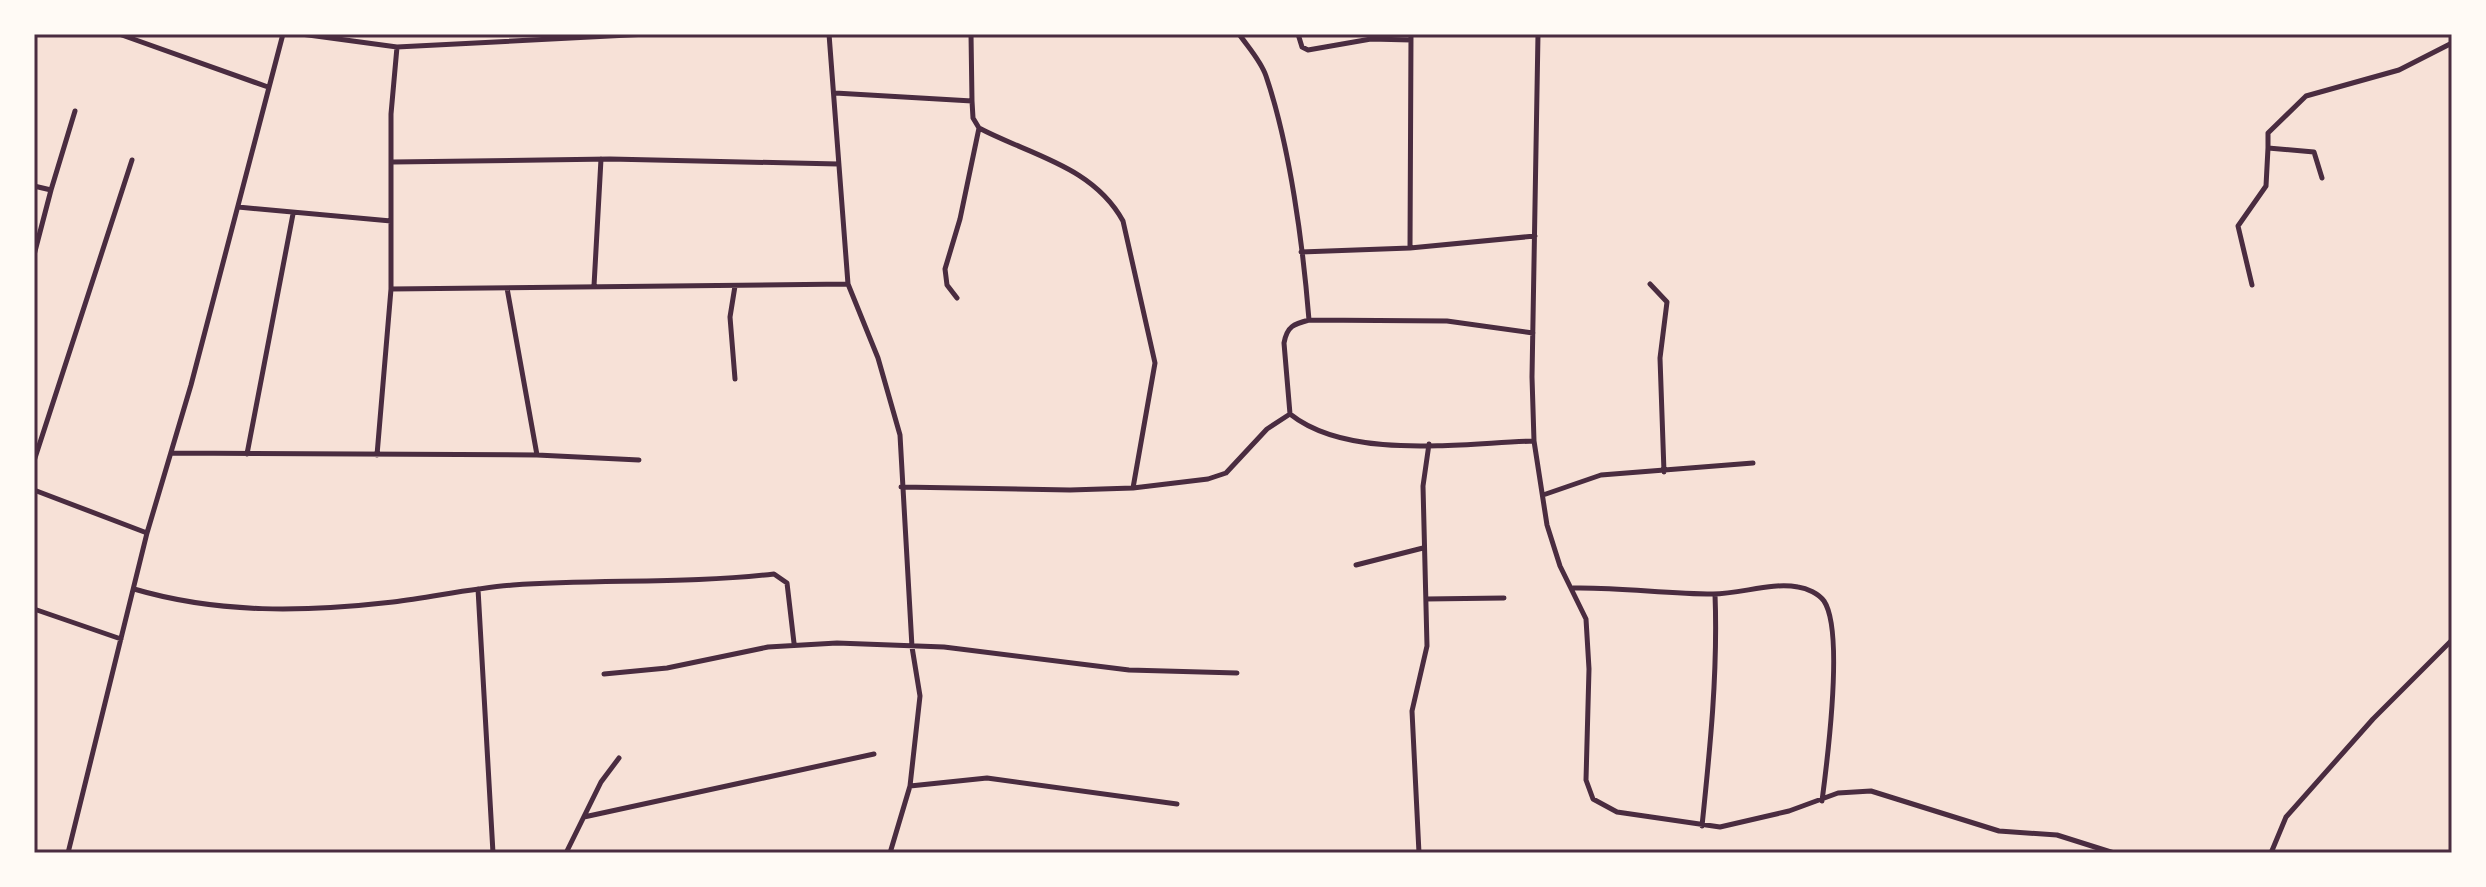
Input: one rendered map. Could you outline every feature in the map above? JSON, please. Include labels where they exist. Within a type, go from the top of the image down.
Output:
[{"type":"street","points":[[119,34],[268,87]]},
{"type":"street","points":[[68,853],[147,533],[172,453],[283,34]]},
{"type":"street","points":[[301,34],[397,47],[648,34]]},
{"type":"street","points":[[829,34],[848,284],[878,358],[900,435],[912,647],[920,696],[910,786],[890,853]]},
{"type":"street","points":[[971,34],[973,118],[979,128],[1063,165],[1114,204],[1123,221],[1155,363],[1133,488]]},
{"type":"street","points":[[1239,34],[1265,73],[1284,152],[1309,320]]},
{"type":"street","points":[[1298,34],[1302,47],[1308,50],[1371,39],[1411,37],[1410,248]]},
{"type":"street","points":[[1538,34],[1534,441],[1553,543],[1588,631],[1587,789],[1593,799],[1617,812],[1702,826],[1753,821],[1822,801],[1838,793],[1871,791],[1999,831],[2057,835],[2114,853]]},
{"type":"street","points":[[2252,285],[2238,226],[2266,186],[2268,133],[2306,96],[2399,70],[2452,43]]},
{"type":"street","points":[[377,455],[391,289],[391,114],[397,47]]},
{"type":"street","points":[[835,93],[972,101]]},
{"type":"street","points":[[34,255],[75,111]]},
{"type":"street","points":[[957,298],[947,285],[945,269],[960,219],[979,128]]},
{"type":"street","points":[[2268,148],[2314,152],[2322,178]]},
{"type":"street","points":[[393,162],[601,159],[838,164]]},
{"type":"street","points":[[594,286],[601,159]]},
{"type":"street","points":[[34,461],[132,160]]},
{"type":"street","points":[[34,186],[51,190]]},
{"type":"street","points":[[238,207],[391,221]]},
{"type":"street","points":[[247,454],[293,214]]},
{"type":"street","points":[[1301,252],[1410,248],[1535,236]]},
{"type":"street","points":[[391,289],[848,284]]},
{"type":"street","points":[[1650,284],[1667,302],[1660,358],[1664,472]]},
{"type":"street","points":[[735,286],[730,317],[735,379]]},
{"type":"street","points":[[507,288],[537,455]]},
{"type":"street","points":[[1533,333],[1447,321],[1309,320],[1294,324],[1286,331],[1284,357],[1290,414],[1305,426],[1330,437],[1429,444],[1534,441]]},
{"type":"street","points":[[901,487],[1133,488],[1188,483],[1226,473],[1267,429],[1290,414]]},
{"type":"street","points":[[1419,853],[1412,711],[1427,646],[1423,486],[1429,444]]},
{"type":"street","points":[[172,453],[537,455],[639,460]]},
{"type":"street","points":[[1543,495],[1601,475],[1753,463]]},
{"type":"street","points":[[34,490],[147,533]]},
{"type":"street","points":[[1356,565],[1423,548]]},
{"type":"street","points":[[134,589],[189,603],[267,611],[391,602],[546,583],[716,580],[774,574],[787,583],[794,643]]},
{"type":"street","points":[[1573,588],[1615,587],[1715,594],[1789,586],[1809,590],[1823,599],[1830,620],[1833,687],[1822,801]]},
{"type":"street","points":[[478,589],[493,853]]},
{"type":"street","points":[[1702,826],[1717,646],[1715,594]]},
{"type":"street","points":[[1426,599],[1504,598]]},
{"type":"street","points":[[34,609],[121,639]]},
{"type":"street","points":[[2271,853],[2286,817],[2373,719],[2452,640]]},
{"type":"street","points":[[604,674],[667,668],[794,643],[944,647],[1129,670],[1237,673]]},
{"type":"street","points":[[584,817],[874,754]]},
{"type":"street","points":[[566,853],[601,782],[619,758]]},
{"type":"street","points":[[910,786],[987,778],[1177,804]]}]
